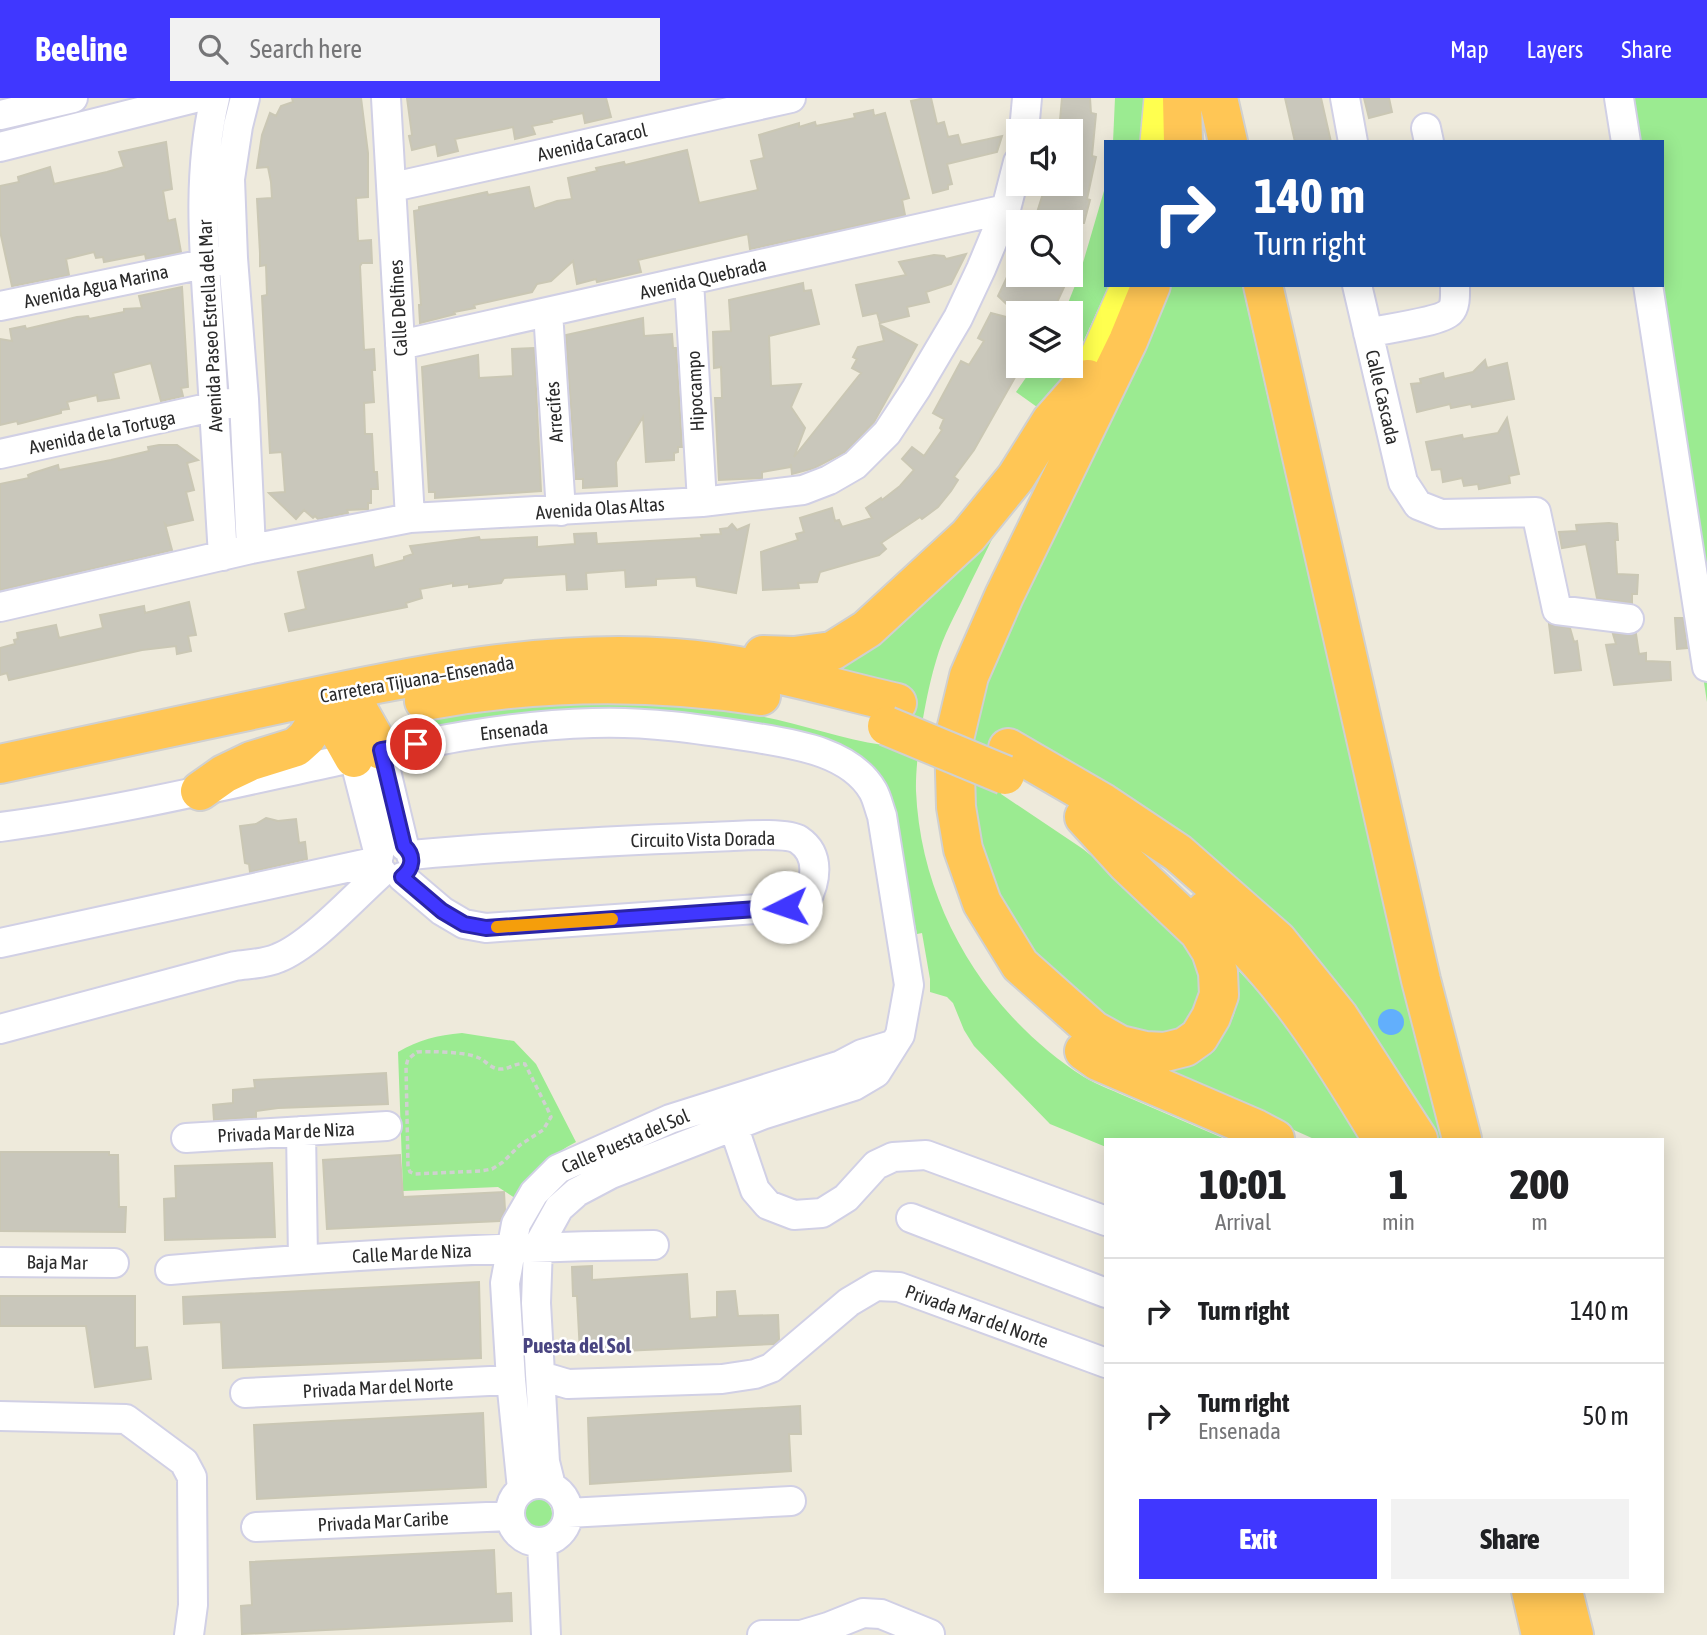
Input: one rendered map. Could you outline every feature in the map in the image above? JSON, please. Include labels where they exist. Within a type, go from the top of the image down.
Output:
[{"type":"highway","points":[[1182,98],[1183,140]]},
{"type":"highway","points":[[1218,98],[1228,140]]},
{"type":"highway","points":[[1084,817],[1127,864],[1199,932],[1211,951],[1218,972],[1219,995],[1211,1017],[1199,1037],[1185,1047],[1165,1052],[1120,1045],[1093,1030],[1020,965],[982,903],[963,849],[956,807],[954,739],[969,676],[1004,596],[1128,341],[1150,287]]},
{"type":"highway","points":[[1263,287],[1418,967],[1462,1138]]},
{"type":"highway","points":[[675,658],[743,654],[816,655],[832,651],[866,629],[968,536],[1016,477],[1052,421],[1088,379]]},
{"type":"highway","points":[[1088,379],[953,670],[935,731],[934,779],[946,856],[967,926],[987,962],[1012,995],[1053,1032],[1098,1061],[1273,1138]]},
{"type":"highway","name":"Carretera Tijuana–Ensenada","points":[[0,764],[327,694],[485,664],[599,655],[675,658],[767,671],[892,715],[1102,803],[1178,853],[1277,940],[1339,1017],[1417,1138]]},
{"type":"highway","name":"Carretera Tijuana–Ensenada","points":[[0,789],[450,696],[580,684],[728,691],[892,715]]},
{"type":"highway","points":[[200,791],[224,774],[251,761],[296,747],[336,718],[367,754]]},
{"type":"highway","name":"Carretera Tijuana–Ensenada","points":[[1006,761],[1151,864],[1230,932],[1294,1002],[1339,1068],[1381,1138]]},
{"type":"highway","points":[[1531,1593],[1541,1635]]},
{"type":"highway","points":[[1564,1593],[1574,1635]]},
{"type":"main road","points":[[1158,140],[1162,98]]},
{"type":"main road","points":[[1088,379],[1128,287]]},
{"type":"street","points":[[0,116],[73,98]]},
{"type":"street","points":[[0,147],[195,98]]},
{"type":"street","name":"Avenida Paseo Estrella del Mar","points":[[215,98],[208,127],[203,170],[205,263],[223,556]]},
{"type":"street","name":"Avenida Paseo Estrella del Mar","points":[[245,98],[230,179],[251,549]]},
{"type":"street","name":"Calle Delfines","points":[[386,98],[410,518]]},
{"type":"street","name":"Avenida Caracol","points":[[393,187],[791,98]]},
{"type":"street","points":[[1025,119],[1027,98]]},
{"type":"street","points":[[1345,98],[1353,140]]},
{"type":"street","points":[[1619,98],[1626,140]]},
{"type":"street","name":"Avenida Olas Altas","points":[[0,607],[251,549],[410,518],[702,502],[803,490],[829,480],[855,465],[887,433],[923,377],[958,318],[1009,196]]},
{"type":"street","name":"Avenida Quebrada","points":[[400,345],[1006,209]]},
{"type":"street","name":"Avenida Agua Marina","points":[[0,306],[233,258]]},
{"type":"street","name":"Hipocampo","points":[[689,281],[702,502]]},
{"type":"street","name":"Calle Cascada","points":[[1357,287],[1403,482],[1418,505],[1441,514],[1536,512],[1557,610],[1629,619]]},
{"type":"street","points":[[1368,332],[1436,319],[1450,312],[1455,301],[1455,287]]},
{"type":"street","points":[[1648,287],[1707,667]]},
{"type":"street","name":"Arrecifes","points":[[548,312],[561,511]]},
{"type":"street","name":"Avenida de la Tortuga","points":[[0,454],[214,408],[244,399]]},
{"type":"street","name":"Ensenada","points":[[0,827],[68,817],[367,754],[508,729],[594,723],[719,732],[778,742],[827,754],[860,774]]},
{"type":"street","points":[[0,1029],[235,966],[274,960],[293,951],[393,861],[367,754]]},
{"type":"street","name":"Calle Puesta del Sol","points":[[551,1486],[545,1462],[537,1303],[538,1246],[559,1208],[577,1192],[598,1180],[762,1115],[854,1086],[876,1073],[900,1035],[909,985],[882,816],[874,792],[860,774]]},
{"type":"street","name":"Circuito Vista Dorada","points":[[0,943],[393,861],[619,840],[768,835],[797,838],[810,850],[815,868],[814,887],[805,902],[786,907],[486,928],[464,924],[442,911],[393,861]]},
{"type":"street","name":"Calle Puesta del Sol","points":[[522,1489],[505,1283],[516,1224],[524,1207],[548,1177],[603,1147],[670,1119],[841,1065],[862,1054],[892,1045]]},
{"type":"street","points":[[670,1119],[682,1146]]},
{"type":"street","name":"Privada Mar de Niza","points":[[186,1138],[387,1126]]},
{"type":"street","points":[[734,1128],[755,1190],[768,1205],[794,1215],[822,1213],[846,1198],[876,1165],[893,1157],[926,1155],[1104,1220]]},
{"type":"street","points":[[301,1131],[303,1259]]},
{"type":"street","points":[[911,1218],[1104,1292]]},
{"type":"street","name":"Calle Mar de Niza","points":[[170,1270],[303,1259],[538,1246],[654,1245]]},
{"type":"street","name":"Baja Mar","points":[[0,1262],[114,1263]]},
{"type":"street","name":"Privada Mar del Norte","points":[[541,1376],[568,1384],[722,1379],[755,1374],[771,1368],[849,1302],[876,1286],[908,1290],[1104,1362]]},
{"type":"street","name":"Privada Mar del Norte","points":[[245,1393],[511,1380]]},
{"type":"street","points":[[0,1416],[126,1419],[184,1462],[192,1477],[193,1605],[189,1635]]},
{"type":"street","points":[[536,1484],[551,1486],[566,1502],[568,1513],[561,1533],[542,1542],[520,1536],[513,1527],[510,1506],[522,1489],[536,1484]]},
{"type":"street","points":[[568,1513],[790,1501]]},
{"type":"street","name":"Privada Mar Caribe","points":[[256,1527],[510,1516]]},
{"type":"street","points":[[542,1542],[545,1635]]},
{"type":"street","points":[[762,1635],[801,1634],[863,1613],[881,1614],[930,1634]]},
{"type":"path","points":[[422,1052],[476,1056],[492,1067],[501,1069],[508,1069],[520,1063],[526,1064],[551,1118],[543,1130],[520,1145],[503,1162],[486,1171],[410,1172],[406,1066],[411,1055],[422,1052]]},
{"type":"green space","points":[[1115,98],[1152,98],[1148,140],[1113,140]]},
{"type":"green space","points":[[1615,98],[1707,98],[1707,702],[1643,287],[1664,287],[1664,140],[1621,140]]},
{"type":"green space","points":[[1104,191],[1104,287],[1108,287],[1083,342],[1083,301],[1069,301],[1074,287],[1083,287],[1083,263]]},
{"type":"green space","points":[[1161,287],[1242,287],[1393,945],[1449,1138],[1433,1138],[1099,779],[1014,730],[1001,794],[1083,849],[1174,923],[1211,975],[1178,1040],[1102,1029],[1042,978],[973,843],[970,713]]},
{"type":"green space","points":[[1026,378],[1064,378],[1044,412],[1016,392]]},
{"type":"green space","points":[[1014,492],[946,633],[929,690],[919,744],[916,791],[921,834],[931,876],[946,917],[966,955],[990,990],[1018,1023],[1049,1052],[1096,1083],[1223,1138],[1104,1138],[1104,1146],[1050,1124],[974,1046],[953,1003],[947,997],[930,992],[922,933],[917,934],[886,791],[711,724],[391,746],[387,729],[419,720],[511,708],[649,704],[753,715],[883,745],[891,686],[820,665]]},
{"type":"green space","points":[[1238,970],[1280,1015],[1365,1138],[1312,1138],[1163,1071],[1223,1033],[1232,1020],[1239,986]]},
{"type":"green space","points":[[462,1033],[514,1041],[536,1064],[576,1142],[537,1170],[517,1191],[526,1200],[521,1202],[498,1187],[403,1191],[398,1052],[428,1039]]},
{"type":"green space","points":[[536,1498],[547,1503],[552,1514],[547,1525],[536,1530],[525,1525],[520,1514],[525,1503]]},
{"type":"water","points":[[1391,1009],[1400,1013],[1404,1022],[1400,1031],[1391,1035],[1382,1031],[1378,1022],[1382,1013]]},
{"type":"building","points":[[292,98],[361,98],[368,153],[368,197],[356,198],[358,241],[371,240],[372,263],[362,263],[360,266],[364,350],[374,349],[375,370],[372,370],[374,402],[364,403],[365,434],[372,434],[374,472],[377,472],[378,489],[371,489],[368,509],[347,510],[348,513],[318,519],[304,510],[296,519],[269,493],[285,492],[282,452],[270,453],[262,296],[267,295],[266,265],[260,266],[257,199],[272,198],[271,182],[268,167],[257,168],[262,135],[270,113],[276,116],[281,106],[293,102]]},
{"type":"building","points":[[407,98],[606,98],[611,117],[585,123],[583,113],[551,120],[552,122],[532,126],[535,134],[515,139],[513,127],[455,139],[458,151],[438,156],[436,144],[412,150]]},
{"type":"building","points":[[931,98],[937,124],[944,122],[948,137],[958,135],[961,145],[1002,136],[997,152],[947,164],[952,184],[948,185],[948,189],[933,193],[911,101]]},
{"type":"building","points":[[1062,98],[1090,98],[1091,113],[1096,114],[1092,156],[1096,157],[1084,223],[1083,210],[1038,210],[1042,196],[1083,196],[1083,119],[1060,119]]},
{"type":"building","points":[[1285,98],[1321,98],[1331,140],[1295,140]]},
{"type":"building","points":[[1364,98],[1389,98],[1392,112],[1369,118]]},
{"type":"building","points":[[873,110],[874,116],[885,113],[909,198],[902,200],[905,215],[750,249],[748,234],[638,260],[641,272],[597,282],[596,279],[577,284],[573,261],[551,281],[537,284],[532,292],[474,305],[475,308],[420,323],[414,211],[419,210],[419,207],[487,192],[488,195],[529,187],[534,209],[572,199],[568,178],[597,171],[596,168],[624,162],[625,165],[687,150],[699,203],[758,190],[751,161],[764,158],[759,135],[799,123],[799,127],[815,122],[816,126],[855,118],[854,114]]},
{"type":"building","points":[[166,142],[172,189],[163,191],[168,221],[175,219],[181,252],[146,259],[145,254],[104,262],[103,257],[96,258],[94,252],[66,259],[69,275],[12,286],[0,231],[0,186],[19,182],[18,177],[50,167],[54,184],[107,172],[124,167],[119,152]]},
{"type":"building","points":[[966,254],[951,284],[926,292],[929,302],[907,307],[909,316],[880,323],[877,313],[863,316],[856,285],[906,275],[899,262],[934,255],[944,256],[946,259]]},
{"type":"building","points":[[1006,279],[1006,287],[1064,287],[1058,301],[1006,301],[1006,304],[998,296]]},
{"type":"building","points":[[803,283],[804,291],[811,290],[819,324],[769,336],[771,386],[801,384],[791,407],[805,428],[794,457],[861,373],[852,368],[857,359],[853,357],[858,347],[884,341],[880,325],[917,345],[874,422],[845,452],[814,468],[792,474],[791,464],[790,467],[762,472],[762,478],[719,480],[715,398],[722,398],[721,367],[714,368],[713,332],[731,331],[729,300]]},
{"type":"building","points":[[182,287],[188,387],[181,388],[183,396],[161,401],[151,363],[113,373],[119,398],[98,401],[97,395],[67,402],[69,409],[61,410],[61,413],[18,424],[17,421],[0,425],[0,339],[12,341],[10,329],[25,326],[26,329],[77,317],[88,316],[89,319],[124,312],[124,309],[142,308],[139,296]]},
{"type":"building","points":[[991,313],[1006,317],[1006,378],[1015,378],[974,450],[954,477],[958,480],[938,507],[881,543],[886,549],[879,555],[820,572],[817,582],[798,583],[799,588],[763,590],[761,552],[798,540],[796,534],[804,532],[800,518],[832,508],[835,521],[839,520],[842,527],[872,518],[866,508],[900,486],[914,470],[902,459],[912,447],[924,456],[942,430],[940,428],[944,419],[933,413],[961,361],[969,365],[984,341],[978,338]]},
{"type":"building","points":[[643,318],[644,336],[672,334],[673,348],[676,348],[682,447],[678,447],[678,452],[674,453],[674,460],[646,462],[643,417],[616,462],[617,486],[583,488],[583,479],[576,479],[566,335]]},
{"type":"building","points":[[534,348],[541,491],[435,498],[435,492],[429,492],[422,367],[478,355],[479,378],[513,376],[512,349]]},
{"type":"building","points":[[1485,360],[1487,368],[1507,363],[1514,399],[1472,407],[1471,404],[1451,408],[1450,404],[1417,412],[1411,384],[1421,383],[1420,379],[1443,373],[1444,379],[1473,372]]},
{"type":"building","points":[[1507,418],[1519,474],[1509,476],[1510,483],[1479,489],[1478,484],[1464,486],[1462,478],[1443,482],[1441,469],[1432,470],[1426,442],[1462,435],[1463,439],[1498,433]]},
{"type":"building","points":[[177,445],[198,460],[187,463],[194,490],[186,492],[193,520],[167,526],[165,524],[172,550],[0,590],[0,484],[29,478],[28,475],[58,465],[59,470],[111,460],[149,451],[148,447]]},
{"type":"building","points":[[732,524],[737,530],[749,525],[736,593],[697,586],[696,577],[656,579],[656,585],[626,587],[625,570],[586,573],[587,589],[567,590],[566,574],[504,578],[501,583],[469,587],[469,584],[453,586],[453,583],[420,589],[422,598],[406,603],[407,607],[289,631],[285,614],[306,609],[298,572],[372,555],[374,568],[404,560],[404,557],[413,554],[410,546],[479,537],[480,540],[537,537],[537,547],[575,544],[574,534],[596,533],[597,544],[702,538],[701,535],[721,534],[720,529],[728,528]]},
{"type":"building","points":[[1617,524],[1617,574],[1638,575],[1637,594],[1632,594],[1632,603],[1597,598],[1586,544],[1562,548],[1559,532],[1577,531],[1576,525]]},
{"type":"building","points":[[189,602],[196,635],[188,636],[191,651],[177,654],[176,646],[142,650],[9,680],[7,673],[0,675],[0,648],[15,644],[17,633],[56,625],[59,638],[103,628],[100,615],[144,606],[145,613]]},
{"type":"building","points":[[1675,618],[1683,618],[1687,648],[1677,649]]},
{"type":"building","points":[[1549,624],[1570,628],[1574,642],[1577,641],[1581,670],[1555,673]]},
{"type":"building","points":[[1613,634],[1636,634],[1639,654],[1646,653],[1646,661],[1670,662],[1671,680],[1614,685],[1606,645],[1616,644]]},
{"type":"building","points":[[266,818],[278,821],[296,819],[299,843],[305,842],[307,859],[250,872],[249,864],[245,863],[240,826],[256,824]]},
{"type":"building","points":[[386,1073],[388,1104],[278,1108],[256,1111],[256,1117],[214,1120],[213,1105],[233,1103],[233,1090],[255,1088],[254,1080]]},
{"type":"building","points":[[0,1152],[109,1152],[109,1155],[118,1155],[119,1207],[126,1207],[125,1232],[0,1231]]},
{"type":"building","points":[[400,1155],[403,1197],[504,1192],[505,1210],[500,1221],[327,1229],[323,1160]]},
{"type":"building","points":[[272,1163],[275,1237],[165,1240],[164,1199],[176,1198],[175,1166]]},
{"type":"building","points":[[592,1266],[592,1280],[687,1274],[690,1319],[717,1317],[717,1292],[735,1291],[738,1316],[778,1315],[779,1339],[774,1344],[580,1353],[577,1296],[573,1296],[572,1267]]},
{"type":"building","points":[[479,1282],[481,1358],[223,1368],[221,1322],[184,1324],[183,1297]]},
{"type":"building","points":[[0,1296],[135,1296],[135,1348],[147,1347],[151,1379],[95,1387],[86,1326],[0,1326]]},
{"type":"building","points":[[800,1406],[801,1434],[789,1434],[791,1471],[590,1484],[588,1418]]},
{"type":"building","points":[[483,1413],[486,1487],[257,1499],[254,1425]]},
{"type":"building","points":[[494,1550],[496,1594],[511,1593],[512,1621],[242,1634],[241,1606],[252,1605],[250,1562]]},
{"type":"slow traffic","points":[[497,927],[612,919]]},
{"type":"district","name":"Puesta del Sol","points":[[577,1345]]},
{"type":"route","points":[[416,744],[381,750],[404,846],[412,860],[411,867],[402,877],[442,911],[464,924],[486,928],[786,907]]}]
